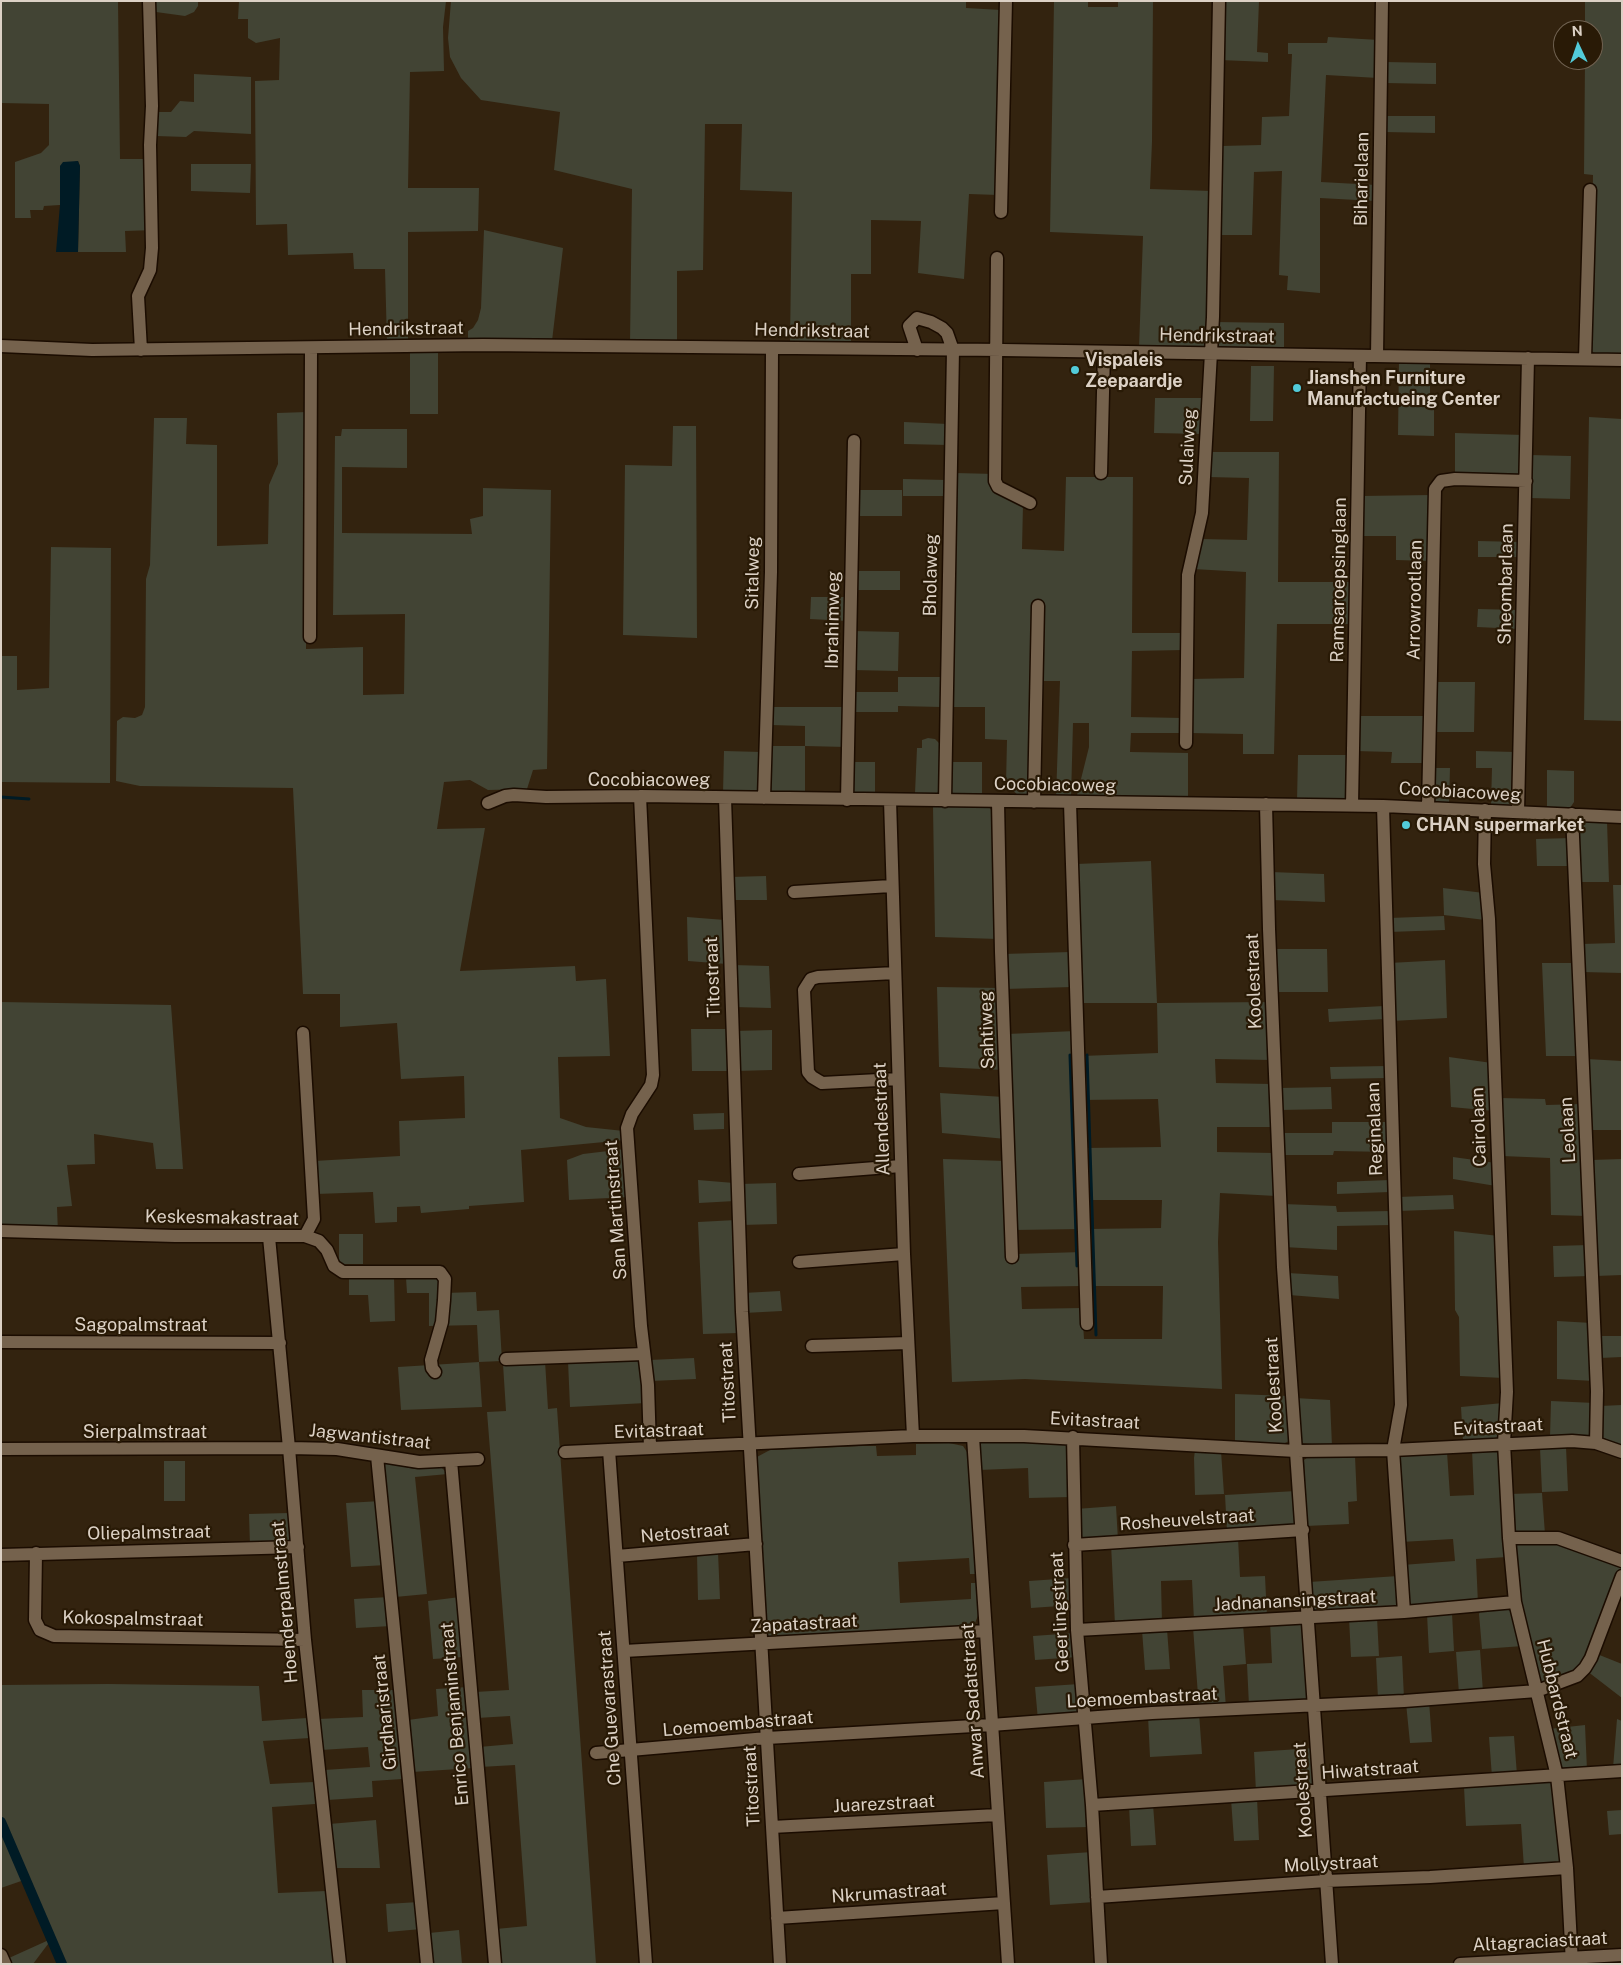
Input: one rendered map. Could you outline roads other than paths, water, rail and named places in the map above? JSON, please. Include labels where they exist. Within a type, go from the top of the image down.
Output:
[{"type":"street","points":[[141,350],[138,296],[150,270],[152,248],[150,144],[152,106],[149,1]]},
{"type":"street","points":[[1001,212],[1006,1]]},
{"type":"street","name":"Sulaiweg","points":[[1186,743],[1188,574],[1202,513],[1211,354],[1219,1]]},
{"type":"street","name":"Biharielaan","points":[[1377,356],[1382,1]]},
{"type":"street","points":[[1585,359],[1590,190]]},
{"type":"street","points":[[997,258],[996,483],[998,487],[1030,503]]},
{"type":"street","points":[[917,350],[909,326],[917,318],[942,328],[947,333],[953,350]]},
{"type":"street","name":"Hendrikstraat","points":[[1,346],[64,350],[141,350],[483,345],[996,350],[1622,360]]},
{"type":"street","points":[[310,637],[311,348]]},
{"type":"street","name":"Sitalweg","points":[[764,798],[771,572],[772,349]]},
{"type":"street","name":"Bholaweg","points":[[945,801],[953,350]]},
{"type":"street","points":[[1101,473],[1104,352]]},
{"type":"street","name":"Ramsaroepsinglaan","points":[[1352,805],[1360,356]]},
{"type":"street","name":"Sheombarlaan","points":[[1518,812],[1528,358]]},
{"type":"street","name":"Ibrahimweg","points":[[847,800],[854,441]]},
{"type":"street","name":"Arrowrootlaan","points":[[1428,808],[1435,489],[1441,481],[1455,479],[1526,481]]},
{"type":"street","points":[[1034,802],[1038,606]]},
{"type":"street","name":"Cocobiacoweg","points":[[488,803],[505,796],[514,795],[546,797],[640,796],[1070,803],[1352,805],[1622,817]]},
{"type":"street","name":"San Martinstraat","points":[[640,796],[653,1075],[651,1085],[632,1114],[627,1128],[644,1354],[648,1384],[650,1448]]},
{"type":"street","name":"Titostraat","points":[[725,798],[742,1312],[780,1964]]},
{"type":"street","name":"Allendestraat","points":[[890,800],[891,886],[904,1254],[913,1436]]},
{"type":"street","name":"Sahtiweg","points":[[998,802],[1001,952],[1012,1257]]},
{"type":"street","points":[[1070,803],[1087,1324]]},
{"type":"street","name":"Koolestraat","points":[[1266,804],[1280,1204],[1332,1964]]},
{"type":"street","name":"Reginalaan","points":[[1383,806],[1401,1405],[1393,1450],[1404,1612]]},
{"type":"street","name":"Cairolaan","points":[[1485,810],[1484,864],[1489,929],[1507,1392],[1504,1443]]},
{"type":"street","name":"Leolaan","points":[[1572,814],[1598,1391],[1596,1443]]},
{"type":"street","points":[[794,892],[891,886]]},
{"type":"street","points":[[895,973],[818,977],[811,979],[804,990],[808,1072],[812,1077],[822,1084],[898,1080]]},
{"type":"street","points":[[303,1034],[314,1219],[305,1236]]},
{"type":"street","points":[[799,1174],[902,1166]]},
{"type":"street","name":"Keskesmakastraat","points":[[1,1231],[269,1237],[305,1236],[319,1241],[327,1250],[334,1266],[343,1272],[440,1272],[445,1279],[442,1322],[431,1360],[432,1368],[435,1372]]},
{"type":"street","name":"Hoenderpalmstraat","points":[[269,1237],[280,1343],[305,1640],[340,1964]]},
{"type":"street","points":[[800,1262],[904,1254]]},
{"type":"street","name":"Sagopalmstraat","points":[[1,1342],[280,1343]]},
{"type":"street","points":[[812,1346],[908,1343]]},
{"type":"street","points":[[506,1359],[644,1354]]},
{"type":"street","name":"Evitastraat","points":[[566,1452],[913,1436],[1073,1437],[1296,1451],[1393,1450],[1555,1441],[1596,1443],[1622,1452]]},
{"type":"street","name":"Anwar Sadatstraat","points":[[973,1437],[1008,1964]]},
{"type":"street","name":"Geerlingstraat","points":[[1073,1437],[1077,1630],[1092,1805],[1101,1964]]},
{"type":"street","name":"Hubbardstraat","points":[[1504,1443],[1509,1538],[1515,1602],[1557,1776],[1567,1868],[1571,1961]]},
{"type":"street","name":"Sierpalmstraat","points":[[1,1449],[289,1448]]},
{"type":"street","name":"Jagwantistraat","points":[[289,1448],[337,1449],[419,1462],[478,1460]]},
{"type":"street","name":"Che Guevarastraat","points":[[609,1450],[646,1964]]},
{"type":"street","name":"Girdharistraat","points":[[377,1456],[427,1964]]},
{"type":"street","name":"Enrico Benjaminstraat","points":[[451,1461],[495,1964]]},
{"type":"street","name":"Rosheuvelstraat","points":[[1074,1545],[1303,1530]]},
{"type":"street","points":[[1509,1538],[1558,1538],[1622,1562]]},
{"type":"street","name":"Netostraat","points":[[617,1556],[756,1544]]},
{"type":"street","name":"Oliepalmstraat","points":[[1,1555],[298,1547]]},
{"type":"street","name":"Kokospalmstraat","points":[[36,1553],[35,1620],[40,1630],[54,1636],[305,1640]]},
{"type":"street","name":"Loemoembastraat","points":[[596,1753],[767,1738],[1537,1691],[1577,1676],[1585,1668],[1591,1658],[1622,1576]]},
{"type":"street","name":"Jadnanansingstraat","points":[[1077,1630],[1404,1612],[1515,1602]]},
{"type":"street","name":"Zapatastraat","points":[[624,1651],[986,1631]]},
{"type":"street","name":"Hiwatstraat","points":[[1092,1805],[1622,1771]]},
{"type":"street","name":"Juarezstraat","points":[[772,1827],[998,1815]]},
{"type":"street","name":"Mollystraat","points":[[1098,1897],[1326,1881],[1430,1877],[1567,1868]]},
{"type":"street","name":"Nkrumastraat","points":[[777,1918],[1004,1903]]},
{"type":"street","points":[[1,1955],[5,1964]]},
{"type":"street","name":"Altagraciastraat","points":[[1460,1964],[1571,1961],[1622,1955]]},
{"type":"water","points":[[78,161],[80,166],[78,252],[56,252],[60,205],[60,166],[63,162]]},
{"type":"waterway","points":[[1,797],[29,799]]},
{"type":"waterway","points":[[1070,1055],[1077,1266]]},
{"type":"waterway","points":[[1087,1055],[1096,1335]]},
{"type":"waterway","points":[[1,1822],[62,1964]]},
{"type":"place","name":"Vispaleis Zeepaardje","points":[[1075,370]]},
{"type":"place","name":"Jianshen Furniture Manufactueing Center","points":[[1297,388]]},
{"type":"place","name":"CHAN supermarket","points":[[1406,825]]}]
